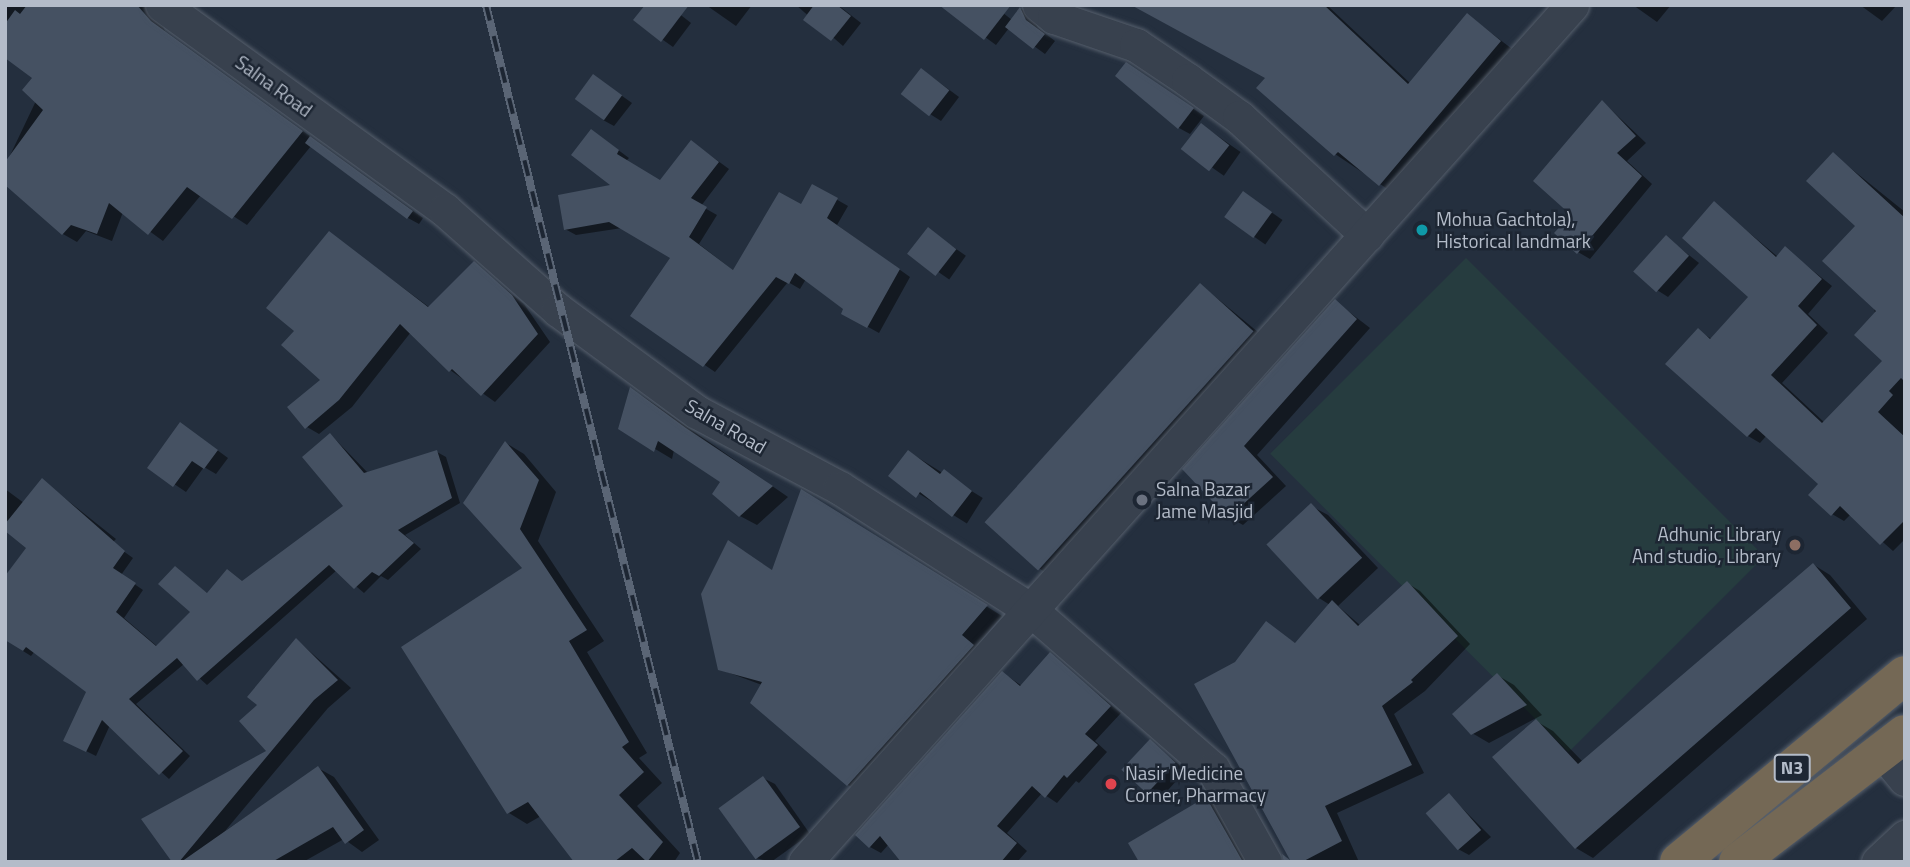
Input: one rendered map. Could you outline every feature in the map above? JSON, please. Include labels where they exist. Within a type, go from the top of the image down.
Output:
[{"type":"highway","name":"N3","points":[[1679,862],[1905,675]]},
{"type":"highway","name":"N3","points":[[1738,862],[1897,755]]},
{"type":"street","name":"Salna Road","points":[[162,5],[445,209],[558,310],[697,412],[840,488],[1032,611],[1213,769],[1265,862]]},
{"type":"street","points":[[1039,5],[1054,17],[1136,45],[1188,80],[1239,117],[1367,236]]},
{"type":"street","points":[[805,862],[1572,5]]},
{"type":"street","points":[[1878,862],[1905,837]]},
{"type":"green space","points":[[1466,258],[1764,556],[1569,752],[1270,454]]},
{"type":"building","points":[[27,5],[137,5],[151,21],[303,131],[232,219],[187,187],[148,235],[109,203],[97,234],[71,225],[62,235],[5,185],[5,162],[43,110],[22,90],[32,78],[5,58],[5,24],[15,10],[20,14]]},
{"type":"building","points":[[645,5],[689,5],[661,42],[633,20]]},
{"type":"building","points":[[814,5],[837,5],[851,16],[831,41],[803,20]]},
{"type":"building","points":[[939,5],[1011,5],[984,40]]},
{"type":"building","points":[[1131,5],[1324,5],[1408,84],[1467,13],[1501,41],[1379,186],[1338,152],[1334,156],[1256,88],[1265,78]]},
{"type":"building","points":[[1020,7],[1026,20],[1045,34],[1033,49],[1005,27]]},
{"type":"building","points":[[1126,62],[1194,108],[1178,129],[1115,76]]},
{"type":"building","points":[[921,68],[949,90],[929,116],[901,94]]},
{"type":"building","points":[[593,74],[622,95],[604,120],[575,99]]},
{"type":"building","points":[[1602,100],[1636,136],[1617,153],[1642,176],[1577,254],[1554,233],[1571,215],[1533,181]]},
{"type":"building","points":[[1201,123],[1229,145],[1209,171],[1181,149]]},
{"type":"building","points":[[591,129],[619,150],[617,154],[660,180],[691,140],[719,162],[691,198],[707,207],[689,237],[733,270],[779,192],[801,204],[812,184],[838,198],[827,218],[900,269],[867,328],[841,314],[843,309],[795,273],[789,284],[776,277],[703,367],[630,316],[670,258],[609,222],[564,230],[558,195],[610,185],[571,155]]},
{"type":"building","points":[[310,136],[413,211],[407,219],[305,143]]},
{"type":"building","points":[[1833,152],[1905,218],[1905,382],[1901,378],[1889,391],[1893,395],[1878,412],[1905,437],[1905,520],[1880,545],[1840,506],[1831,516],[1808,495],[1818,484],[1756,428],[1747,437],[1665,364],[1698,328],[1710,339],[1748,297],[1682,238],[1714,201],[1776,257],[1785,246],[1822,279],[1798,306],[1817,325],[1771,375],[1822,423],[1882,361],[1854,335],[1876,311],[1822,261],[1855,226],[1806,181]]},
{"type":"building","points":[[1243,191],[1272,212],[1253,238],[1224,217]]},
{"type":"building","points":[[928,227],[956,249],[935,276],[907,254]]},
{"type":"building","points":[[329,231],[428,307],[474,261],[512,295],[538,334],[481,396],[452,369],[449,372],[400,324],[339,400],[305,429],[287,407],[320,380],[281,345],[294,331],[266,308]]},
{"type":"building","points":[[1666,235],[1689,256],[1656,292],[1633,271]]},
{"type":"building","points":[[1200,283],[1254,331],[1038,570],[985,522]]},
{"type":"building","points":[[1335,299],[1357,319],[1244,446],[1273,477],[1228,518],[1182,469]]},
{"type":"building","points":[[630,387],[773,486],[739,517],[712,494],[720,482],[658,441],[654,452],[618,429]]},
{"type":"building","points":[[180,422],[218,450],[204,469],[192,461],[173,487],[147,468]]},
{"type":"building","points":[[330,433],[364,473],[437,450],[452,498],[398,530],[414,543],[379,576],[372,572],[354,589],[329,565],[197,681],[177,658],[129,699],[183,751],[159,775],[102,720],[86,752],[63,741],[86,692],[26,647],[23,651],[5,640],[5,576],[26,548],[5,531],[5,524],[42,478],[125,551],[113,568],[136,583],[116,612],[156,646],[190,612],[158,584],[175,566],[207,593],[227,569],[242,581],[343,506],[302,457]]},
{"type":"building","points":[[505,441],[539,480],[520,529],[587,630],[569,641],[629,742],[622,747],[644,772],[619,795],[663,842],[647,862],[632,848],[614,862],[574,862],[528,802],[507,814],[401,647],[522,568],[463,503]]},
{"type":"building","points":[[908,450],[940,474],[944,469],[972,491],[952,517],[920,492],[916,498],[888,476]]},
{"type":"building","points":[[801,489],[988,605],[962,635],[974,645],[847,786],[750,703],[762,682],[718,670],[701,594],[728,540],[772,570]]},
{"type":"building","points":[[1311,503],[1362,558],[1318,599],[1266,545]]},
{"type":"building","points":[[1813,563],[1851,608],[1575,849],[1492,757],[1536,719],[1578,764]]},
{"type":"building","points":[[1407,581],[1458,636],[1411,680],[1413,682],[1382,706],[1412,765],[1325,806],[1342,841],[1302,862],[1284,862],[1282,854],[1290,860],[1194,684],[1235,662],[1266,621],[1295,643],[1332,600],[1358,626]]},
{"type":"building","points":[[296,638],[338,680],[314,700],[179,862],[172,862],[141,819],[266,751],[239,721],[257,705],[247,697]]},
{"type":"building","points":[[1050,652],[1111,706],[1085,734],[1098,745],[1067,778],[1064,775],[1045,798],[1032,786],[997,826],[1017,843],[1001,862],[901,862],[880,836],[869,848],[855,835],[1002,671],[1020,686]]},
{"type":"building","points":[[1497,673],[1527,705],[1471,735],[1452,714]]},
{"type":"building","points":[[1150,739],[1176,763],[1147,794],[1121,770]]},
{"type":"building","points":[[318,766],[364,830],[345,844],[333,827],[272,862],[181,862]]},
{"type":"building","points":[[763,776],[800,827],[756,859],[719,808]]},
{"type":"building","points":[[1449,793],[1481,830],[1458,850],[1426,813]]},
{"type":"building","points":[[1206,797],[1243,862],[1139,862],[1128,843]]},
{"type":"railway","points":[[486,5],[698,862]]},
{"type":"place","name":"Mohua Gachtola), Historical landmark","points":[[1422,230]]},
{"type":"place","name":"Salna Bazar Jame Masjid","points":[[1142,500]]},
{"type":"place","name":"Adhunic Library And studio, Library","points":[[1795,545]]},
{"type":"place","name":"Nasir Medicine Corner, Pharmacy","points":[[1111,784]]}]
